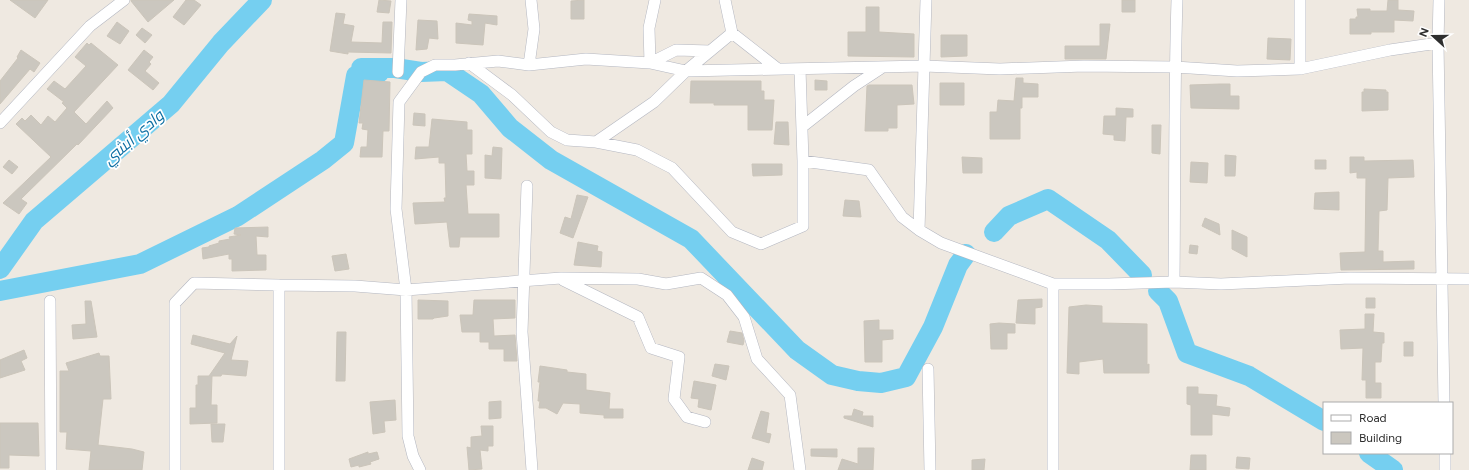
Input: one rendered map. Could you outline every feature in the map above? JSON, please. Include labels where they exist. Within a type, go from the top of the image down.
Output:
[{"type":"street","points":[[0,123],[90,26],[124,0]]},
{"type":"street","points":[[398,72],[401,0]]},
{"type":"street","points":[[529,65],[534,29],[531,0]]},
{"type":"street","points":[[650,63],[649,28],[655,0]]},
{"type":"street","points":[[725,0],[732,33],[778,69]]},
{"type":"street","points":[[919,230],[926,0]]},
{"type":"street","points":[[1174,282],[1175,67],[1177,0]]},
{"type":"street","points":[[1300,0],[1300,69]]},
{"type":"street","points":[[1439,0],[1438,43],[1444,402]]},
{"type":"street","points":[[596,142],[654,102],[686,71],[732,33]]},
{"type":"street","points":[[420,470],[413,456],[408,436],[406,290],[396,209],[398,102],[421,72],[435,64],[455,66],[469,63],[498,61],[529,65],[586,59],[650,63],[686,71],[924,66],[1000,69],[1084,66],[1175,67],[1237,71],[1300,69],[1390,50],[1438,43]]},
{"type":"street","points":[[650,63],[676,50],[710,51]]},
{"type":"street","points":[[469,63],[512,95],[551,132],[567,140],[596,142],[637,150],[672,168],[732,232],[761,244],[803,226],[803,161],[800,69]]},
{"type":"street","points":[[802,127],[854,86],[883,67]]},
{"type":"street","points":[[803,161],[870,170],[902,217],[919,230],[941,243],[1054,284],[1174,282],[1221,284],[1350,278],[1469,279]]},
{"type":"street","points":[[527,186],[522,332],[532,470]]},
{"type":"street","points":[[561,278],[638,317],[651,348],[679,357],[674,399],[687,417],[705,422]]},
{"type":"street","points":[[175,470],[175,303],[194,283],[354,286],[406,290],[561,278],[638,279],[666,284],[701,278],[727,295],[744,317],[757,359],[790,396],[800,470]]},
{"type":"street","points":[[1052,470],[1054,284]]},
{"type":"street","points":[[279,285],[279,470]]},
{"type":"street","points":[[50,301],[52,470]]},
{"type":"street","points":[[928,369],[930,470]]},
{"type":"street","points":[[1445,454],[1445,470]]},
{"type":"building","points":[[10,0],[48,0],[35,18]]},
{"type":"building","points":[[131,0],[174,0],[148,22]]},
{"type":"building","points":[[186,0],[194,0],[201,5],[184,25],[173,17]]},
{"type":"building","points":[[379,0],[391,1],[389,13],[377,12]]},
{"type":"building","points":[[584,0],[584,19],[571,19],[571,1]]},
{"type":"building","points":[[1122,0],[1135,0],[1135,12],[1122,12]]},
{"type":"building","points":[[1388,0],[1398,0],[1398,10],[1414,11],[1413,21],[1394,20],[1394,32],[1350,34],[1350,19],[1356,19],[1356,17],[1358,17],[1357,9],[1387,11]]},
{"type":"building","points":[[866,7],[879,7],[879,32],[914,34],[914,57],[848,56],[848,32],[866,32]]},
{"type":"building","points":[[336,13],[345,14],[343,24],[354,26],[351,42],[382,43],[383,22],[392,22],[391,53],[348,52],[348,54],[330,51]]},
{"type":"building","points":[[469,14],[497,16],[497,25],[485,23],[483,45],[456,43],[456,23],[472,25],[472,21],[468,20]]},
{"type":"building","points":[[418,20],[437,21],[438,39],[429,38],[427,49],[416,50]]},
{"type":"building","points":[[117,22],[129,31],[120,44],[107,36]]},
{"type":"building","points":[[1100,24],[1110,24],[1106,59],[1065,59],[1065,46],[1100,46]]},
{"type":"building","points":[[142,28],[152,35],[145,43],[136,35]]},
{"type":"building","points":[[941,35],[967,35],[967,56],[941,57]]},
{"type":"building","points":[[1268,38],[1291,39],[1290,60],[1267,59]]},
{"type":"building","points":[[87,43],[89,45],[91,43],[118,65],[74,112],[86,124],[107,101],[113,108],[78,145],[77,144],[21,199],[27,203],[19,214],[3,203],[51,157],[16,124],[22,118],[25,121],[31,115],[41,125],[48,116],[55,122],[67,108],[62,103],[64,102],[47,89],[54,81],[65,89],[86,66],[75,57]]},
{"type":"building","points":[[21,50],[40,63],[34,72],[30,69],[0,104],[0,81],[18,58],[17,57]]},
{"type":"building","points":[[144,50],[153,57],[149,62],[151,64],[145,71],[159,83],[153,90],[128,70]]},
{"type":"building","points":[[1016,78],[1023,78],[1023,83],[1038,84],[1038,97],[1022,97],[1022,108],[1020,108],[1020,139],[990,139],[990,112],[997,112],[998,100],[1014,101]]},
{"type":"building","points":[[364,80],[390,82],[389,131],[383,131],[382,157],[360,157],[361,147],[367,147],[368,130],[362,129],[363,123],[359,123]]},
{"type":"building","points":[[815,80],[827,81],[827,90],[815,90]]},
{"type":"building","points":[[691,81],[761,81],[761,91],[764,91],[764,100],[774,100],[772,130],[748,130],[748,105],[690,103]]},
{"type":"building","points":[[940,83],[964,83],[964,105],[940,105]]},
{"type":"building","points":[[1230,84],[1230,96],[1239,96],[1239,109],[1191,108],[1190,85]]},
{"type":"building","points":[[912,85],[914,104],[897,105],[897,128],[888,128],[888,131],[865,131],[867,86]]},
{"type":"building","points":[[1364,89],[1386,90],[1386,92],[1388,92],[1388,110],[1362,111],[1362,92],[1364,92]]},
{"type":"building","points":[[1116,108],[1133,109],[1133,117],[1126,117],[1125,141],[1114,140],[1114,135],[1103,134],[1104,116],[1116,116]]},
{"type":"building","points":[[414,113],[425,114],[425,126],[413,125]]},
{"type":"building","points":[[432,119],[467,122],[467,130],[472,130],[472,154],[466,154],[467,171],[474,171],[474,185],[466,185],[468,214],[499,214],[499,237],[460,237],[459,247],[450,247],[447,222],[415,224],[413,203],[445,202],[444,198],[446,198],[445,163],[439,163],[439,157],[415,159],[416,147],[429,147]]},
{"type":"building","points":[[776,122],[788,122],[789,145],[774,144]]},
{"type":"building","points":[[1152,125],[1161,125],[1160,154],[1152,153]]},
{"type":"building","points":[[493,147],[502,148],[501,179],[485,178],[485,155],[492,156]]},
{"type":"building","points":[[1225,155],[1236,156],[1235,176],[1225,176]]},
{"type":"building","points":[[962,157],[982,158],[982,173],[963,173]]},
{"type":"building","points":[[1350,157],[1364,157],[1364,161],[1413,160],[1414,177],[1388,178],[1387,210],[1379,211],[1378,251],[1383,251],[1383,262],[1414,261],[1414,269],[1341,270],[1340,253],[1365,252],[1366,178],[1357,178],[1357,172],[1350,173]]},
{"type":"building","points":[[9,160],[18,167],[12,174],[3,167]]},
{"type":"building","points":[[1315,160],[1326,160],[1326,169],[1315,169]]},
{"type":"building","points":[[1191,162],[1208,163],[1207,183],[1190,182]]},
{"type":"building","points":[[752,164],[782,164],[782,175],[753,176]]},
{"type":"building","points":[[1339,192],[1339,210],[1314,209],[1315,193]]},
{"type":"building","points":[[577,195],[588,197],[573,238],[560,233],[565,217],[571,219]]},
{"type":"building","points":[[845,200],[859,201],[861,217],[843,216]]},
{"type":"building","points":[[1205,218],[1219,224],[1220,235],[1202,226]]},
{"type":"building","points":[[268,227],[268,237],[256,236],[257,255],[266,255],[266,270],[232,271],[232,259],[229,259],[229,254],[203,259],[202,248],[219,243],[219,241],[230,239],[229,237],[241,235],[234,234],[235,228]]},
{"type":"building","points":[[1232,230],[1247,237],[1247,257],[1232,249]]},
{"type":"building","points":[[578,242],[598,246],[597,251],[602,252],[601,267],[574,265]]},
{"type":"building","points":[[1190,245],[1198,246],[1197,254],[1189,253]]},
{"type":"building","points":[[346,254],[349,269],[335,271],[332,256]]},
{"type":"building","points":[[1366,298],[1375,298],[1375,308],[1366,308]]},
{"type":"building","points":[[1042,299],[1042,307],[1035,308],[1035,324],[1016,323],[1018,300]]},
{"type":"building","points":[[418,300],[448,301],[448,316],[433,319],[418,319]]},
{"type":"building","points":[[474,300],[515,300],[515,318],[493,319],[494,336],[515,335],[517,361],[504,361],[504,349],[489,349],[489,342],[480,342],[480,332],[462,332],[460,315],[473,315]]},
{"type":"building","points":[[85,301],[91,301],[97,337],[73,339],[72,325],[86,324]]},
{"type":"building","points":[[1086,305],[1102,306],[1102,323],[1147,324],[1147,365],[1149,364],[1149,373],[1104,373],[1103,359],[1079,362],[1079,374],[1067,373],[1069,307]]},
{"type":"building","points":[[1365,314],[1374,314],[1373,332],[1384,333],[1381,362],[1375,362],[1375,383],[1381,383],[1381,398],[1366,398],[1366,380],[1362,380],[1363,348],[1341,349],[1340,330],[1365,329]]},
{"type":"building","points":[[879,320],[879,330],[893,330],[893,339],[882,340],[882,362],[865,362],[864,321]]},
{"type":"building","points":[[990,324],[1015,324],[1015,333],[1007,333],[1007,349],[991,349]]},
{"type":"building","points":[[730,331],[742,333],[744,341],[743,345],[727,342]]},
{"type":"building","points":[[337,332],[346,332],[345,381],[336,381]]},
{"type":"building","points":[[193,335],[230,344],[237,336],[231,360],[248,361],[246,376],[222,374],[221,376],[212,376],[211,405],[217,405],[217,423],[190,424],[190,408],[196,408],[196,385],[198,385],[198,376],[209,376],[225,353],[191,344]]},
{"type":"building","points":[[1404,342],[1413,342],[1413,356],[1404,356]]},
{"type":"building","points":[[24,350],[27,358],[21,361],[25,370],[0,378],[0,360]]},
{"type":"building","points":[[99,353],[100,356],[109,356],[111,399],[103,399],[98,445],[144,452],[142,470],[89,470],[91,451],[66,449],[67,432],[60,432],[60,371],[69,371],[66,363]]},
{"type":"building","points":[[715,364],[729,366],[726,380],[712,376]]},
{"type":"building","points":[[540,366],[567,370],[567,372],[586,374],[586,390],[610,393],[609,409],[623,409],[623,418],[604,418],[604,415],[580,413],[580,404],[563,403],[557,414],[546,408],[539,408],[540,401],[538,401],[540,382],[538,382]]},
{"type":"building","points":[[694,381],[716,385],[711,410],[698,407],[699,399],[691,398]]},
{"type":"building","points":[[1187,387],[1198,387],[1198,394],[1217,395],[1216,406],[1230,408],[1229,416],[1212,414],[1212,435],[1191,435],[1191,405],[1187,404]]},
{"type":"building","points":[[395,400],[396,420],[384,421],[385,432],[373,434],[370,402]]},
{"type":"building","points":[[501,401],[501,418],[489,419],[489,402]]},
{"type":"building","points":[[854,409],[863,412],[862,416],[873,416],[873,427],[844,418],[844,416],[852,416]]},
{"type":"building","points":[[761,411],[769,413],[766,433],[771,434],[769,443],[752,438]]},
{"type":"building","points":[[0,423],[38,423],[39,456],[9,455],[9,468],[0,468]]},
{"type":"building","points":[[211,424],[225,424],[223,442],[212,442]]},
{"type":"building","points":[[481,426],[493,426],[493,446],[488,446],[488,451],[480,450],[482,469],[469,470],[467,447],[471,448],[471,437],[482,436]]},
{"type":"building","points":[[858,448],[874,448],[873,470],[838,470],[842,459],[858,464]]},
{"type":"building","points":[[811,449],[837,449],[837,457],[811,456]]},
{"type":"building","points":[[368,452],[368,454],[377,452],[379,459],[370,462],[371,464],[351,467],[349,459]]},
{"type":"building","points":[[1191,455],[1206,455],[1206,470],[1190,470]]},
{"type":"building","points":[[1237,457],[1250,458],[1249,469],[1236,468]]},
{"type":"building","points":[[752,458],[764,462],[762,470],[748,470]]},
{"type":"building","points":[[985,459],[984,470],[972,470],[972,460]]},
{"type":"waterway","name":"وادي أبشي","points":[[0,269],[34,221],[171,104],[221,43],[262,0]]},
{"type":"waterway","points":[[361,68],[395,68],[421,72],[447,71],[481,94],[510,128],[551,160],[691,239],[797,350],[832,375],[858,381],[881,383],[906,377],[933,327],[958,265],[966,254]]},
{"type":"waterway","points":[[0,291],[140,264],[238,216],[323,160],[344,143],[356,76],[379,73]]},
{"type":"waterway","points":[[994,232],[1009,216],[1048,199],[1108,240],[1142,275]]},
{"type":"waterway","points":[[1158,291],[1168,301],[1187,353],[1249,376],[1323,420]]},
{"type":"waterway","points":[[1370,454],[1393,470]]}]
